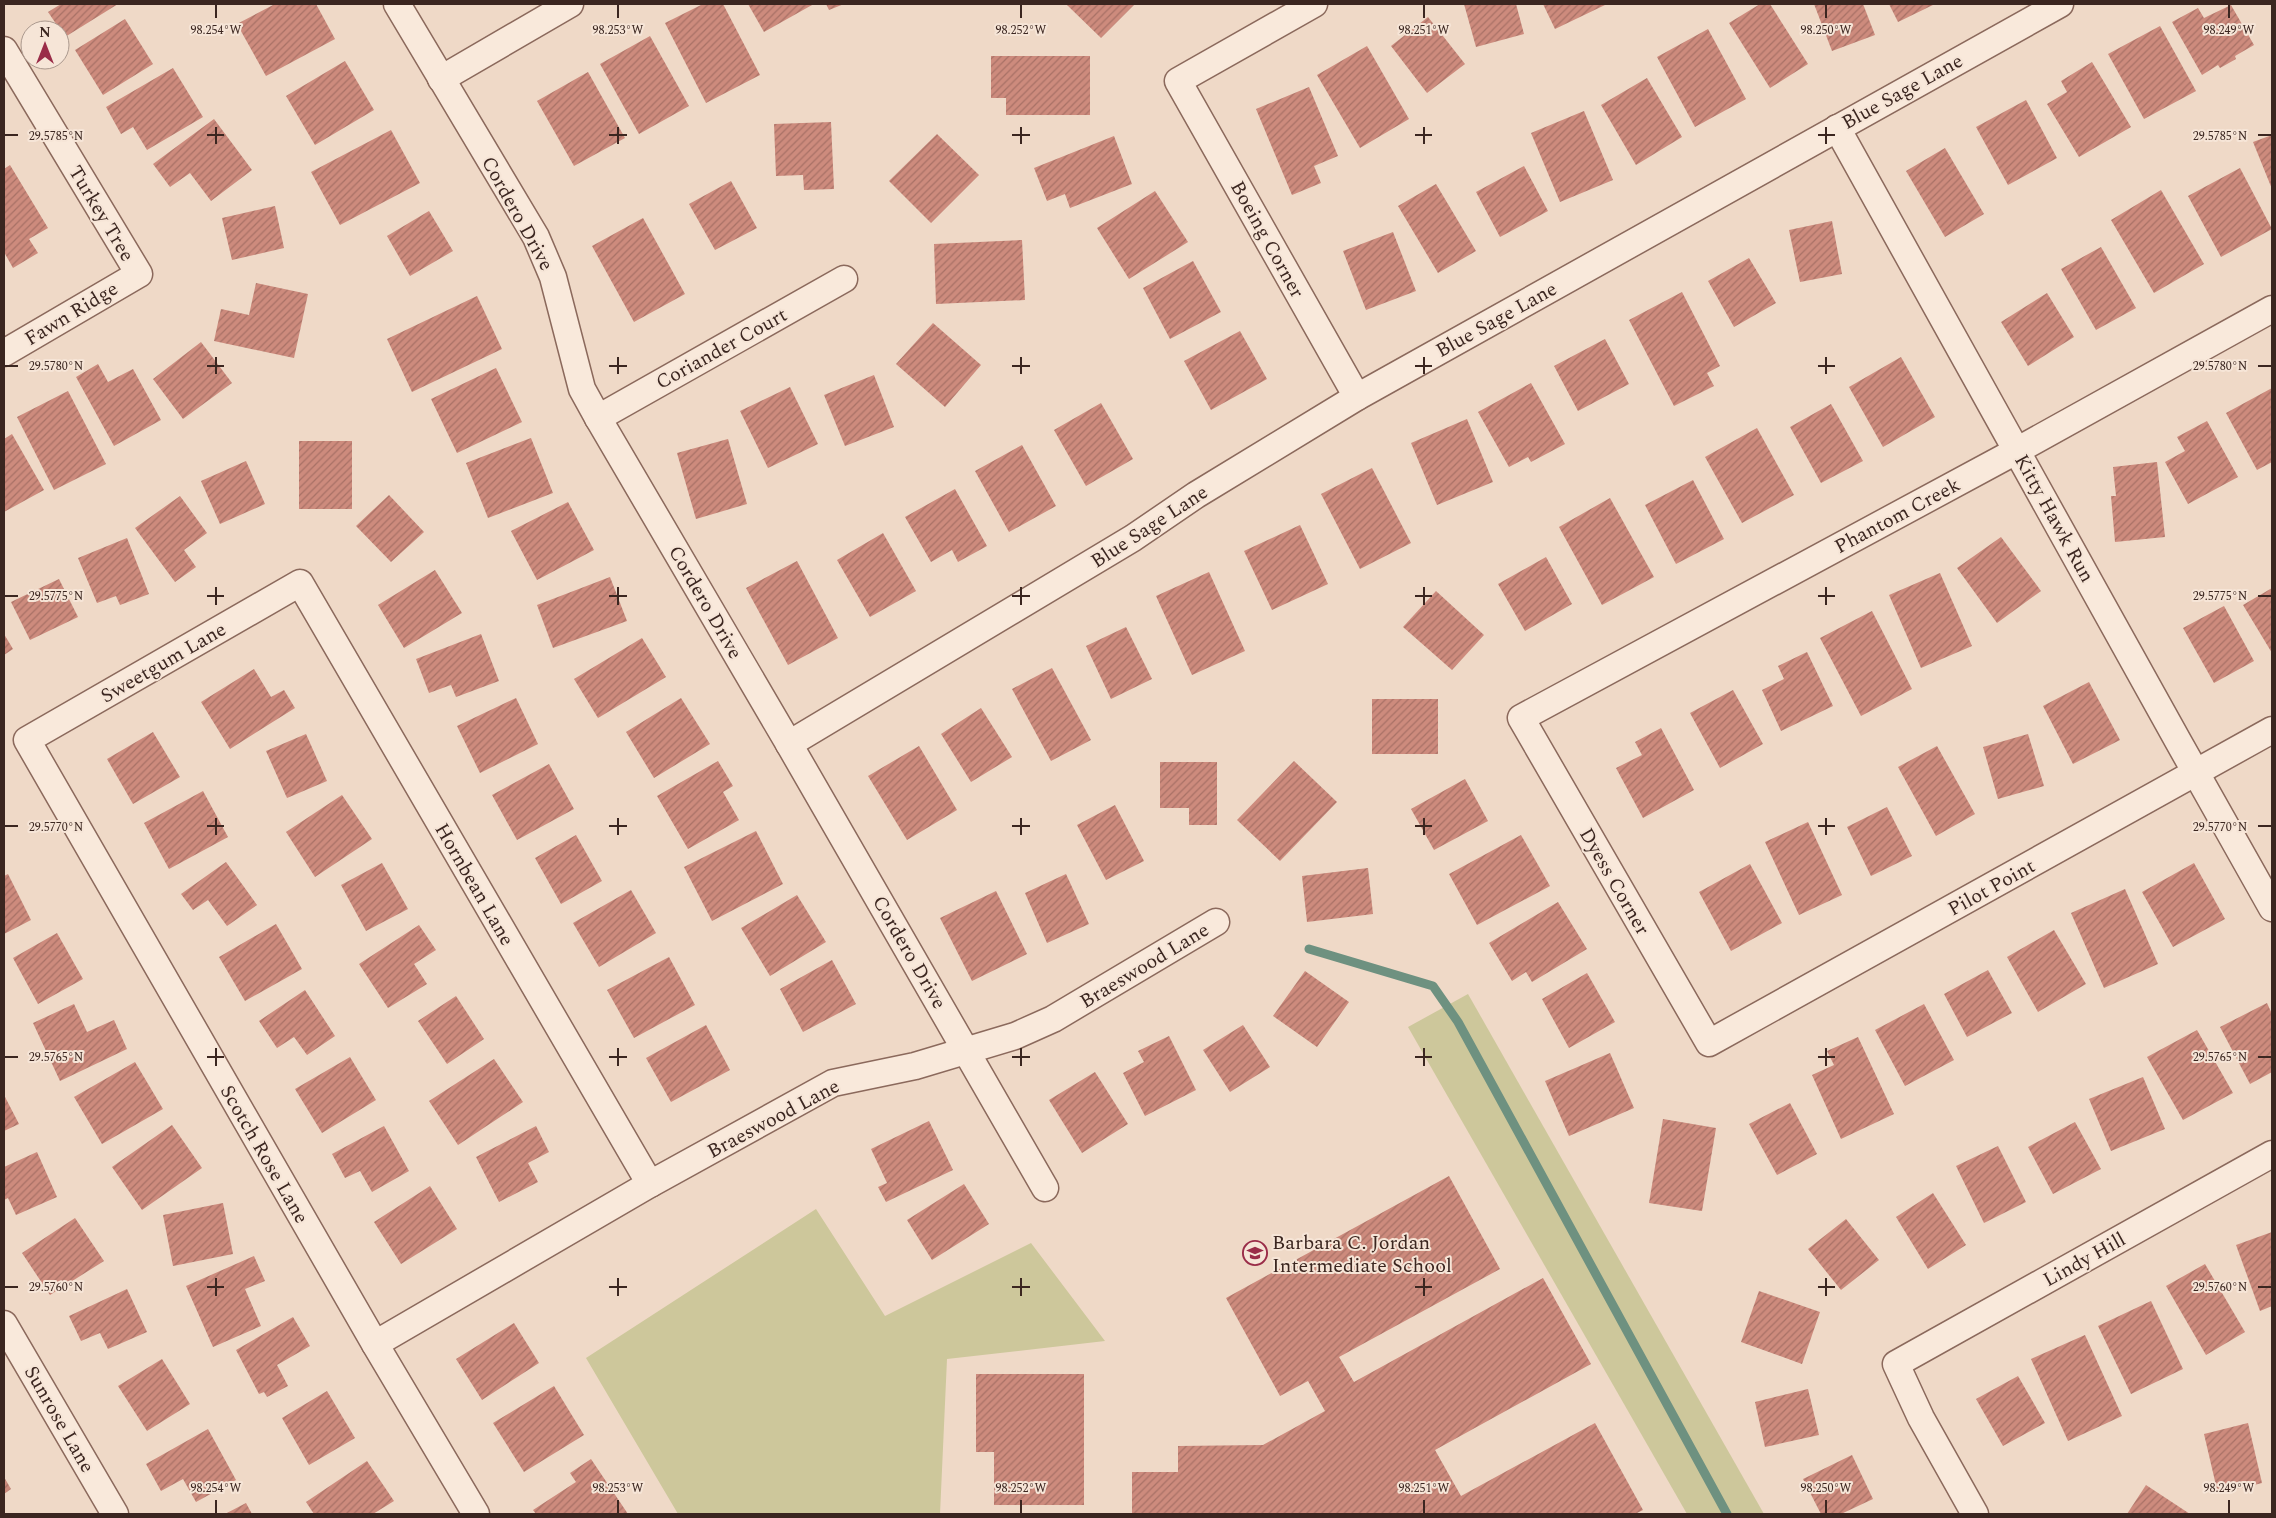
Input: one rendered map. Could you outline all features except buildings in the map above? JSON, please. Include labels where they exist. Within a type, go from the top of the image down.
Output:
[{"type":"street","name":"Cordero Drive","points":[[397,4],[536,237],[553,277],[582,389],[967,1050],[1045,1188]]},
{"type":"street","points":[[441,79],[570,4]]},
{"type":"street","name":"Boeing Corner","points":[[1314,4],[1178,81],[1357,397]]},
{"type":"street","name":"Blue Sage Lane","points":[[789,744],[1133,538],[1196,495],[1357,397],[2060,4]]},
{"type":"street","name":"Turkey Tree","points":[[4,50],[139,274]]},
{"type":"street","name":"Kitty Hawk Run","points":[[1837,128],[2272,908]]},
{"type":"street","name":"Fawn Ridge","points":[[4,353],[139,274]]},
{"type":"street","name":"Coriander Court","points":[[598,418],[844,279]]},
{"type":"street","name":"Phantom Creek","points":[[1521,718],[2018,450],[2272,309]]},
{"type":"street","name":"Sweetgum Lane","points":[[27,740],[300,583]]},
{"type":"street","name":"Hornbean Lane","points":[[300,583],[650,1184]]},
{"type":"street","name":"Dyess Corner","points":[[1521,718],[1709,1043]]},
{"type":"street","name":"Pilot Point","points":[[1709,1043],[2272,730]]},
{"type":"street","name":"Scotch Rose Lane","points":[[27,740],[375,1344],[476,1514]]},
{"type":"street","name":"Braeswood Lane","points":[[375,1344],[650,1184],[833,1083],[915,1066],[1015,1036],[1053,1020],[1216,922]]},
{"type":"street","name":"Lindy Hill","points":[[1975,1514],[1921,1418],[1896,1364],[2272,1154]]},
{"type":"street","name":"Sunrose Lane","points":[[4,1324],[116,1514]]},
{"type":"shaded area","points":[[1468,994],[1764,1514],[1687,1514],[1408,1027]]},
{"type":"shaded area","points":[[816,1209],[885,1316],[1031,1243],[1105,1341],[947,1359],[940,1514],[678,1514],[586,1358]]},
{"type":"waterway","points":[[1309,949],[1433,986],[1458,1022],[1727,1514]]},
{"type":"place","name":"Barbara C. Jordan Intermediate School","points":[[1255,1253]]}]
